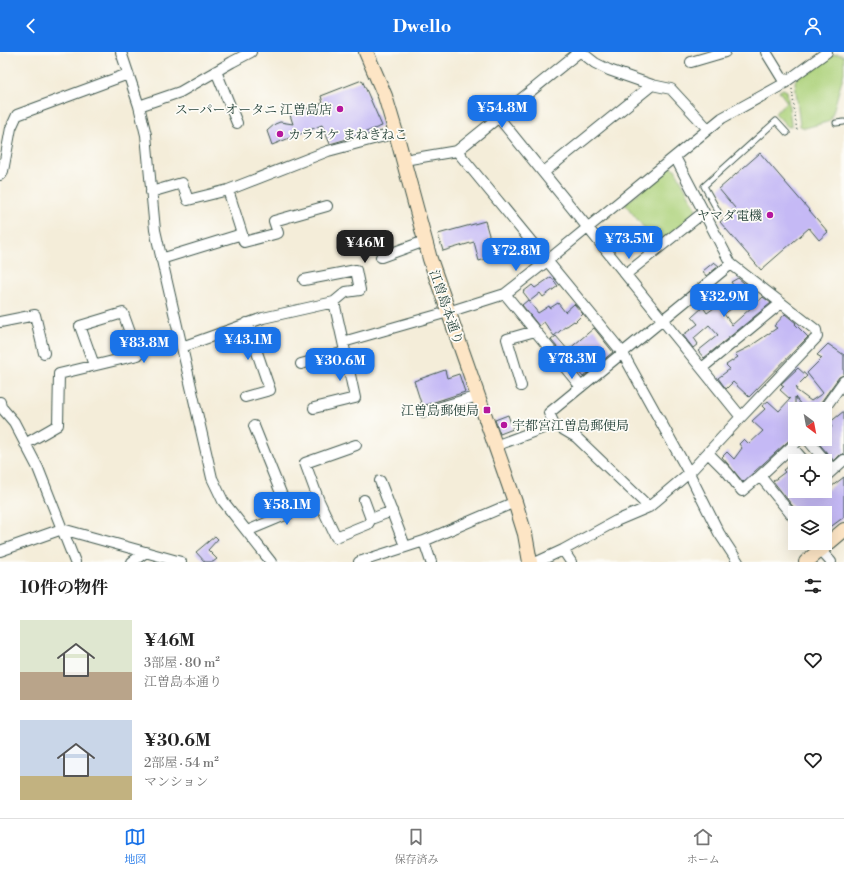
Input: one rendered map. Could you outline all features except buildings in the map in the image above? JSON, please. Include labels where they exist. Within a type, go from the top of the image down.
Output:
[{"type":"street","points":[[121,52],[139,106],[146,135],[155,230],[212,478],[223,501],[272,562]]},
{"type":"street","points":[[139,106],[180,92],[251,52]]},
{"type":"street","name":"江曽島本通り","points":[[366,52],[385,96],[404,160],[425,241],[448,312],[516,502],[525,534],[530,562]]},
{"type":"street","points":[[404,160],[457,151],[580,52],[609,70],[652,85],[671,89],[708,129]]},
{"type":"street","points":[[690,62],[725,52]]},
{"type":"street","points":[[766,52],[788,81]]},
{"type":"street","points":[[343,342],[505,294],[722,118],[788,81],[812,57],[828,52]]},
{"type":"street","points":[[216,71],[237,124]]},
{"type":"street","points":[[0,175],[3,171],[11,128],[17,115],[128,74]]},
{"type":"street","points":[[544,172],[652,85]]},
{"type":"street","points":[[499,118],[741,417]]},
{"type":"street","points":[[151,192],[182,183],[188,200],[228,190],[328,151],[396,133]]},
{"type":"street","points":[[457,151],[622,352],[690,473],[719,533],[738,562]]},
{"type":"street","points":[[537,562],[563,550],[616,521],[649,507],[690,473],[741,417],[818,337],[816,330],[731,264],[675,157]]},
{"type":"street","points":[[228,190],[244,242],[278,234],[274,221],[327,206]]},
{"type":"street","points":[[626,274],[704,212]]},
{"type":"street","points":[[161,258],[242,234]]},
{"type":"street","points":[[381,257],[425,241]]},
{"type":"street","points":[[649,507],[576,437],[554,424],[549,413],[731,264]]},
{"type":"street","points":[[182,347],[247,322],[334,302],[346,292],[360,290],[356,270],[304,280]]},
{"type":"street","points":[[505,294],[581,387]]},
{"type":"street","points":[[314,408],[355,398],[334,302]]},
{"type":"street","points":[[702,368],[781,303]]},
{"type":"street","points":[[25,444],[58,425],[59,374],[138,355],[123,313],[80,326],[94,365]]},
{"type":"street","points":[[0,322],[35,315],[44,353]]},
{"type":"street","points":[[245,397],[270,390],[247,322]]},
{"type":"street","points":[[521,386],[507,339],[535,331]]},
{"type":"street","points":[[301,364],[345,352]]},
{"type":"street","points":[[829,402],[844,380]]},
{"type":"street","points":[[424,412],[478,396]]},
{"type":"street","points":[[0,406],[14,422],[38,468],[75,562]]},
{"type":"street","points":[[496,446],[554,424]]},
{"type":"street","points":[[254,426],[289,513]]},
{"type":"street","points":[[356,445],[305,463],[319,501],[336,537],[368,524],[371,519],[392,511]]},
{"type":"street","points":[[708,453],[728,473],[742,491],[792,447],[798,454]]},
{"type":"street","points":[[832,471],[844,460]]},
{"type":"street","points":[[760,476],[788,510]]},
{"type":"street","points":[[380,481],[405,546]]},
{"type":"street","points":[[364,500],[371,519]]},
{"type":"street","points":[[247,531],[319,501]]},
{"type":"street","points":[[359,562],[424,541],[516,502]]},
{"type":"street","points":[[0,551],[62,529],[181,562]]},
{"type":"street","points":[[832,538],[844,530]]},
{"type":"street","points":[[424,541],[431,562]]},
{"type":"street","points":[[563,550],[570,562]]},
{"type":"street","points":[[806,562],[815,550]]},
{"type":"street","points":[[820,550],[831,562]]},
{"type":"street","points":[[132,562],[146,552]]},
{"type":"lane","points":[[719,213],[704,186],[776,121],[787,134]]},
{"type":"lane","points":[[836,123],[844,122]]},
{"type":"path","points":[[788,81],[797,132]]},
{"type":"green space","points":[[838,54],[844,56],[844,73],[831,119],[827,122],[805,128],[800,126],[795,82],[796,79],[826,56]]},
{"type":"green space","points":[[783,89],[787,91],[791,124],[791,126],[788,127],[775,113],[787,102],[779,91]]},
{"type":"green space","points":[[671,166],[675,169],[696,208],[695,214],[657,244],[625,204]]},
{"type":"place","name":"スーパーオータニ 江曽島店","points":[[340,109]]},
{"type":"place","name":"カラオケ まねきねこ","points":[[280,134]]},
{"type":"place","name":"ヤマダ電機","points":[[770,215]]},
{"type":"place","name":"江曽島郵便局","points":[[487,410]]},
{"type":"place","name":"宇都宮江曽島郵便局","points":[[504,425]]}]
